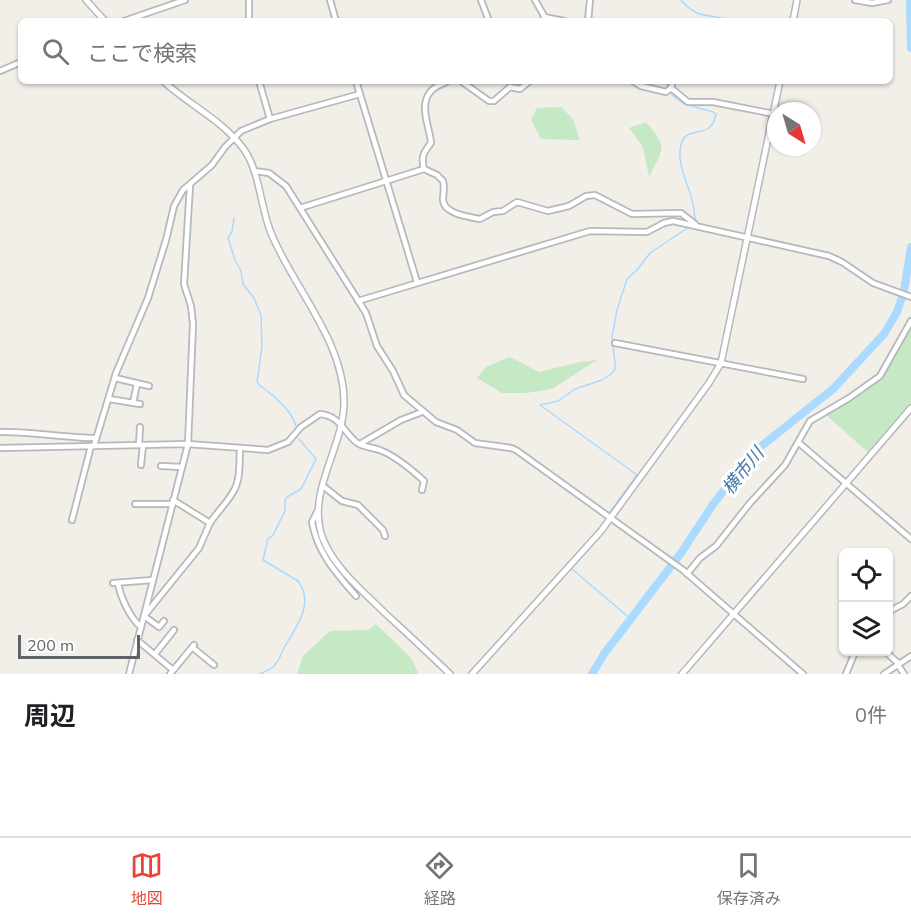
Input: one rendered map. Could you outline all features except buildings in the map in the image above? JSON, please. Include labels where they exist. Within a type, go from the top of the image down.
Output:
[{"type":"street","points":[[86,0],[102,18]]},
{"type":"street","points":[[131,18],[167,2],[185,0]]},
{"type":"street","points":[[249,0],[249,18]]},
{"type":"street","points":[[330,0],[335,18]]},
{"type":"street","points":[[481,0],[488,18]]},
{"type":"street","points":[[535,0],[544,18]]},
{"type":"street","points":[[588,18],[590,0]]},
{"type":"street","points":[[794,18],[797,0]]},
{"type":"street","points":[[855,0],[873,3],[888,0]]},
{"type":"street","points":[[0,71],[18,63]]},
{"type":"street","points":[[167,84],[234,138],[249,156],[265,218],[274,240],[316,316],[336,361],[343,387],[344,402],[341,423],[318,510],[312,522],[322,553],[356,596]]},
{"type":"street","points":[[260,84],[270,119]]},
{"type":"street","points":[[357,84],[417,282]]},
{"type":"street","points":[[424,169],[422,154],[431,143],[426,115],[427,99],[431,91],[443,84]]},
{"type":"street","points":[[465,84],[489,101],[494,101],[509,84],[520,89],[526,84]]},
{"type":"street","points":[[638,84],[666,92],[672,84]]},
{"type":"street","points":[[776,102],[779,84]]},
{"type":"street","points":[[671,88],[688,102],[713,102],[767,113]]},
{"type":"street","points":[[72,520],[92,446],[115,378],[148,298],[174,206],[183,190],[212,165],[241,131],[270,119],[360,94]]},
{"type":"street","points":[[472,674],[611,518],[721,363],[767,148]]},
{"type":"street","points":[[300,208],[424,169],[437,175],[443,181],[443,203],[448,208],[458,214],[480,219],[493,212],[502,212],[517,202],[548,212],[569,206],[586,196],[595,195],[632,214],[681,213],[697,226]]},
{"type":"street","points":[[254,171],[269,173],[279,180],[300,208],[369,319],[376,345],[393,370],[400,388],[411,402],[436,422],[457,430],[475,443],[511,447],[516,450],[685,572],[803,674]]},
{"type":"street","points":[[129,674],[188,444],[193,324],[191,306],[184,284],[190,184]]},
{"type":"street","points":[[358,301],[590,231],[647,232],[673,221],[829,256],[842,262],[867,280],[911,297]]},
{"type":"street","points":[[685,572],[716,546],[750,503],[785,465],[810,421],[849,398],[880,375],[911,321]]},
{"type":"street","points":[[615,344],[803,379]]},
{"type":"street","points":[[115,378],[150,386]]},
{"type":"street","points":[[133,403],[137,384]]},
{"type":"street","points":[[109,399],[140,404]]},
{"type":"street","points":[[682,674],[911,408]]},
{"type":"street","points":[[360,444],[401,420],[422,412]]},
{"type":"street","points":[[0,448],[188,444],[268,450],[288,442],[301,427],[320,414],[341,423],[360,444],[381,450],[398,460],[424,482],[422,490]]},
{"type":"street","points":[[140,427],[141,465]]},
{"type":"street","points":[[0,432],[96,438]]},
{"type":"street","points":[[799,443],[911,539]]},
{"type":"street","points":[[144,616],[199,548],[217,511],[235,490],[238,481],[240,449]]},
{"type":"street","points":[[161,466],[182,467]]},
{"type":"street","points":[[323,486],[342,501],[358,505],[383,530],[385,536]]},
{"type":"street","points":[[135,504],[173,502],[210,523]]},
{"type":"street","points":[[318,510],[323,537],[342,567],[369,597],[450,674]]},
{"type":"street","points":[[141,627],[116,584],[153,580]]},
{"type":"street","points":[[893,609],[911,596]]},
{"type":"street","points":[[144,616],[159,627],[164,621]]},
{"type":"street","points":[[155,654],[174,630]]},
{"type":"street","points":[[137,640],[155,654],[171,672],[193,646],[214,665]]},
{"type":"street","points":[[846,674],[853,656]]},
{"type":"street","points":[[891,656],[899,664],[904,674]]},
{"type":"street","points":[[884,674],[911,656]]},
{"type":"green space","points":[[561,107],[573,119],[580,140],[541,139],[531,119],[537,108]]},
{"type":"green space","points":[[646,122],[661,143],[658,159],[649,177],[643,147],[629,128]]},
{"type":"green space","points":[[911,321],[911,408],[871,455],[823,412],[849,398],[880,376]]},
{"type":"green space","points":[[510,357],[539,372],[597,360],[552,389],[526,393],[502,393],[477,378],[486,367]]},
{"type":"green space","points":[[376,624],[410,657],[417,674],[297,674],[303,656],[330,631],[368,630]]},
{"type":"waterway","points":[[681,0],[699,14],[721,18]]},
{"type":"waterway","name":"横市川","points":[[910,0],[911,48]]},
{"type":"waterway","points":[[671,94],[684,104],[716,114],[709,128],[688,135],[681,145],[681,166],[693,202],[695,219]]},
{"type":"waterway","points":[[234,218],[232,232],[228,238],[241,271],[243,284],[254,298],[261,315],[262,347],[257,382],[286,408],[296,426]]},
{"type":"waterway","points":[[610,512],[637,475],[540,405],[558,401],[575,389],[602,380],[611,374],[615,369],[612,337],[617,310],[627,279],[650,253],[689,227]]},
{"type":"waterway","name":"横市川","points":[[592,674],[604,654],[681,553],[714,503],[754,452],[833,389],[884,334],[897,312],[904,291],[911,247]]},
{"type":"waterway","points":[[260,674],[277,663],[302,615],[304,606],[303,589],[298,581],[263,560],[268,539],[273,535],[285,511],[285,500],[301,489],[316,459],[299,439]]},
{"type":"waterway","points":[[572,569],[632,620]]}]
